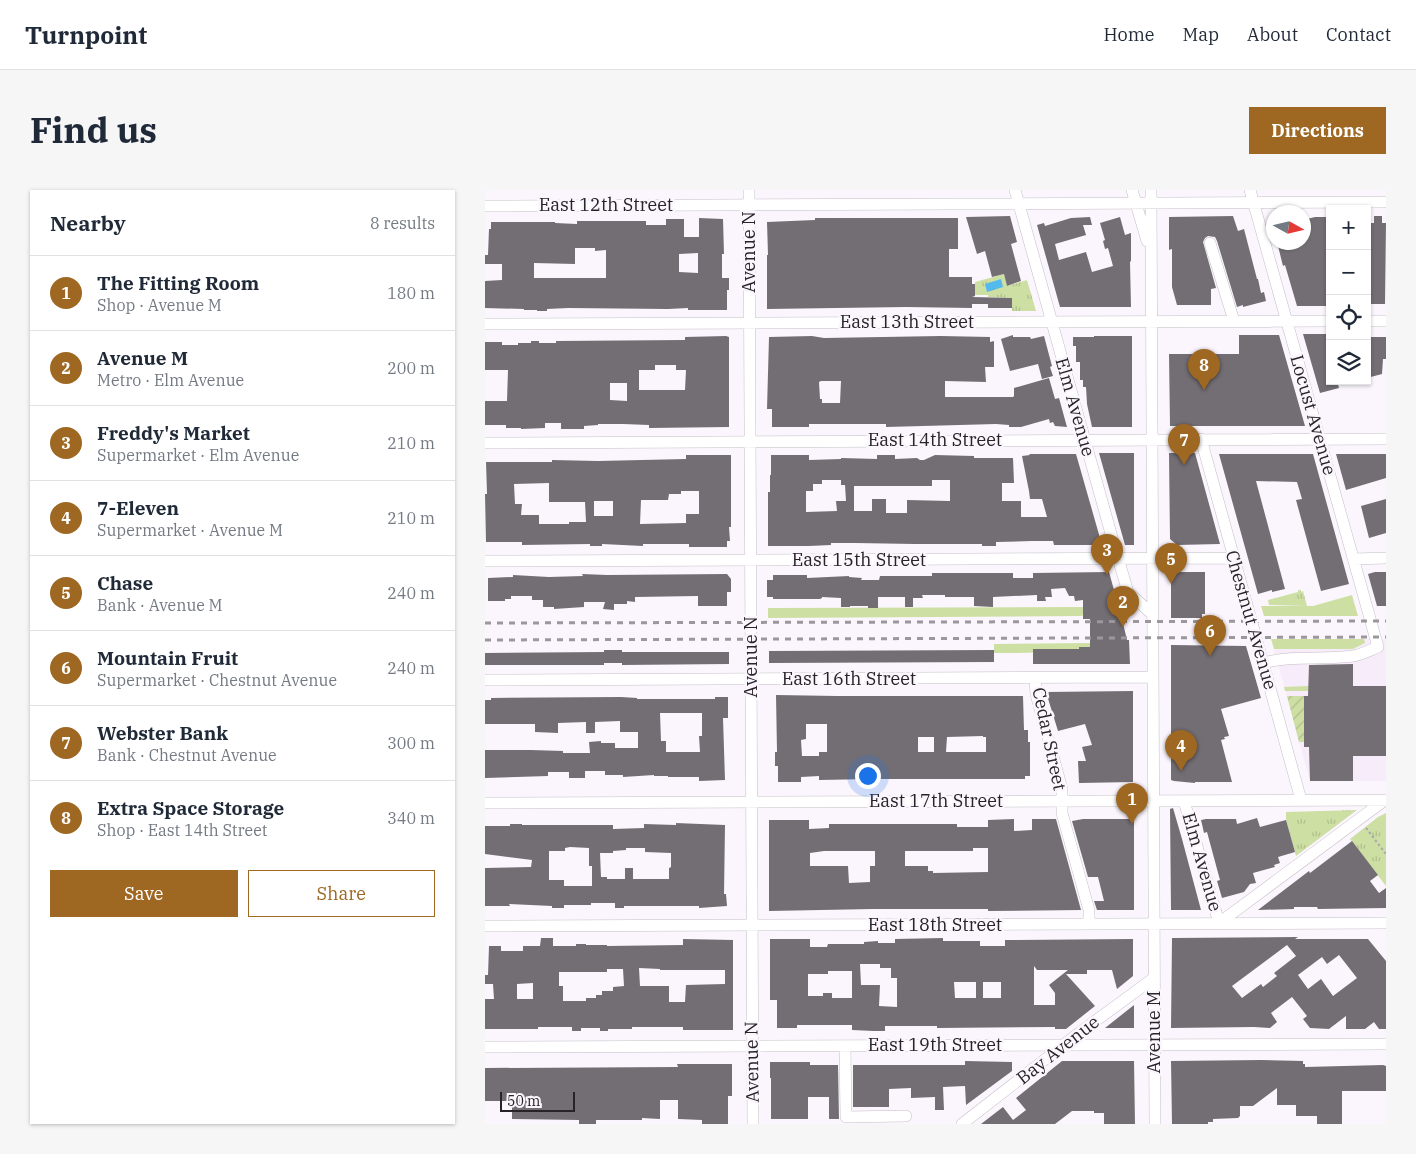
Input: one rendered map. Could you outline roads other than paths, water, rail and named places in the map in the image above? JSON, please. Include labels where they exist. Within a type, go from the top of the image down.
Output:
[{"type":"street","name":"Avenue N","points":[[749,190],[753,1124]]},
{"type":"street","name":"Elm Avenue","points":[[1015,190],[1128,592],[1153,614]]},
{"type":"street","points":[[1133,190],[1151,254]]},
{"type":"street","name":"Avenue M","points":[[1151,190],[1155,1124]]},
{"type":"street","name":"Locust Avenue","points":[[1250,190],[1378,647],[1354,656],[1291,658],[1263,663]]},
{"type":"street","name":"East 12th Street","points":[[485,206],[1386,202]]},
{"type":"street","points":[[1210,243],[1234,321]]},
{"type":"street","name":"East 13th Street","points":[[485,324],[1326,321]]},
{"type":"street","points":[[1371,321],[1386,321]]},
{"type":"street","name":"East 14th Street","points":[[485,443],[1386,439]]},
{"type":"street","name":"Chestnut Avenue","points":[[1201,440],[1301,800]]},
{"type":"street","name":"East 15th Street","points":[[485,561],[1234,558]]},
{"type":"street","points":[[1354,559],[1386,558]]},
{"type":"street","name":"East 16th Street","points":[[485,680],[1153,677]]},
{"type":"street","name":"Cedar Street","points":[[1035,678],[1036,694],[1062,789],[1062,813],[1089,910],[1089,924]]},
{"type":"street","points":[[1219,923],[1386,800]]},
{"type":"street","name":"East 17th Street","points":[[485,803],[1386,800]]},
{"type":"street","name":"Elm Avenue","points":[[1184,801],[1219,923]]},
{"type":"street","name":"East 18th Street","points":[[485,926],[1386,923]]},
{"type":"street","name":"Bay Avenue","points":[[962,1124],[1154,978]]},
{"type":"street","name":"East 19th Street","points":[[485,1047],[1386,1044]]},
{"type":"street","points":[[845,1046],[846,1117],[906,1116]]},
{"type":"water","points":[[1001,279],[1003,287],[987,292],[985,284]]},
{"type":"railway","points":[[485,623],[1386,621]]},
{"type":"railway","points":[[485,640],[1386,637]]},
{"type":"place","name":"Extra Space Storage","points":[[1204,390]]},
{"type":"place","name":"Webster Bank","points":[[1184,465]]},
{"type":"place","name":"Freddy's Market","points":[[1107,575]]},
{"type":"place","name":"Chase","points":[[1171,584]]},
{"type":"place","name":"Avenue M","points":[[1123,627]]},
{"type":"place","name":"Mountain Fruit","points":[[1210,656]]},
{"type":"place","name":"7-Eleven","points":[[1181,771]]},
{"type":"place","name":"The Fitting Room","points":[[1132,824]]}]
